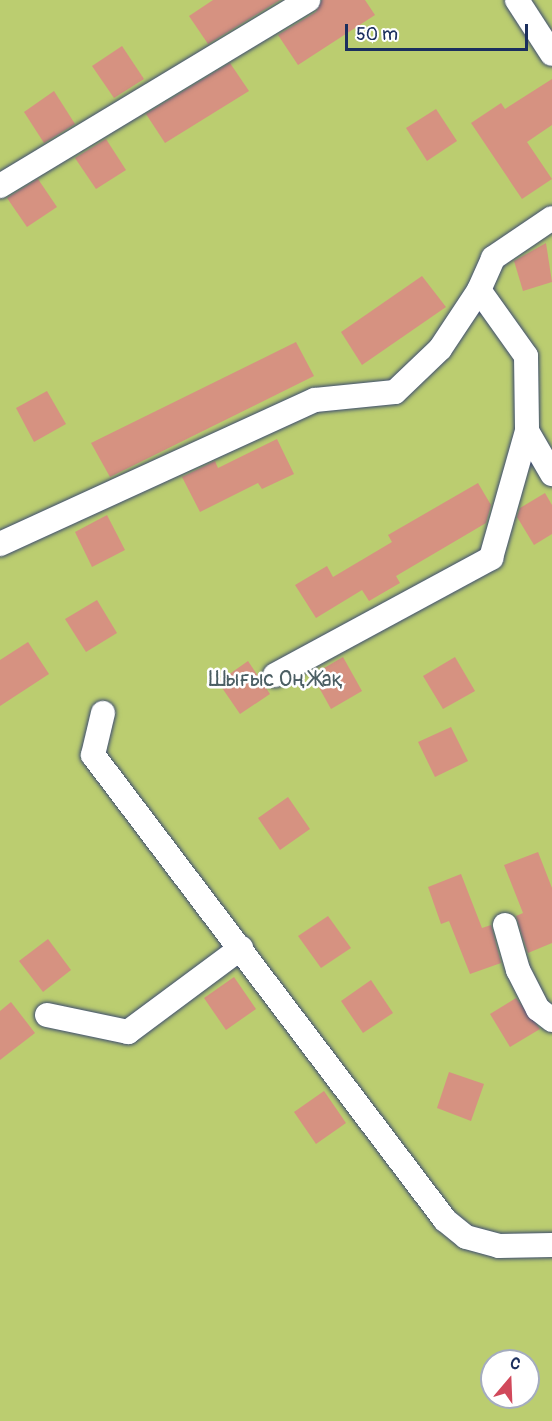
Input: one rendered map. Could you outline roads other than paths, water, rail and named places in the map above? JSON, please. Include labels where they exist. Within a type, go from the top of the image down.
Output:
[{"type":"lane","points":[[0,186],[308,0]]},
{"type":"lane","points":[[517,0],[552,54]]},
{"type":"lane","points":[[0,544],[315,400],[396,392],[440,349],[479,290],[493,258],[552,218]]},
{"type":"lane","points":[[275,675],[491,558],[527,431],[526,356],[479,290]]},
{"type":"lane","points":[[527,431],[552,474]]},
{"type":"lane","points":[[103,712],[93,755],[445,1220],[466,1237],[499,1246],[552,1245]]},
{"type":"lane","points":[[505,926],[518,970],[538,1009],[552,1020]]},
{"type":"lane","points":[[47,1016],[128,1032],[241,948]]},
{"type":"park label","name":"Шығыс Оң Жақ","points":[[276,680]]}]
